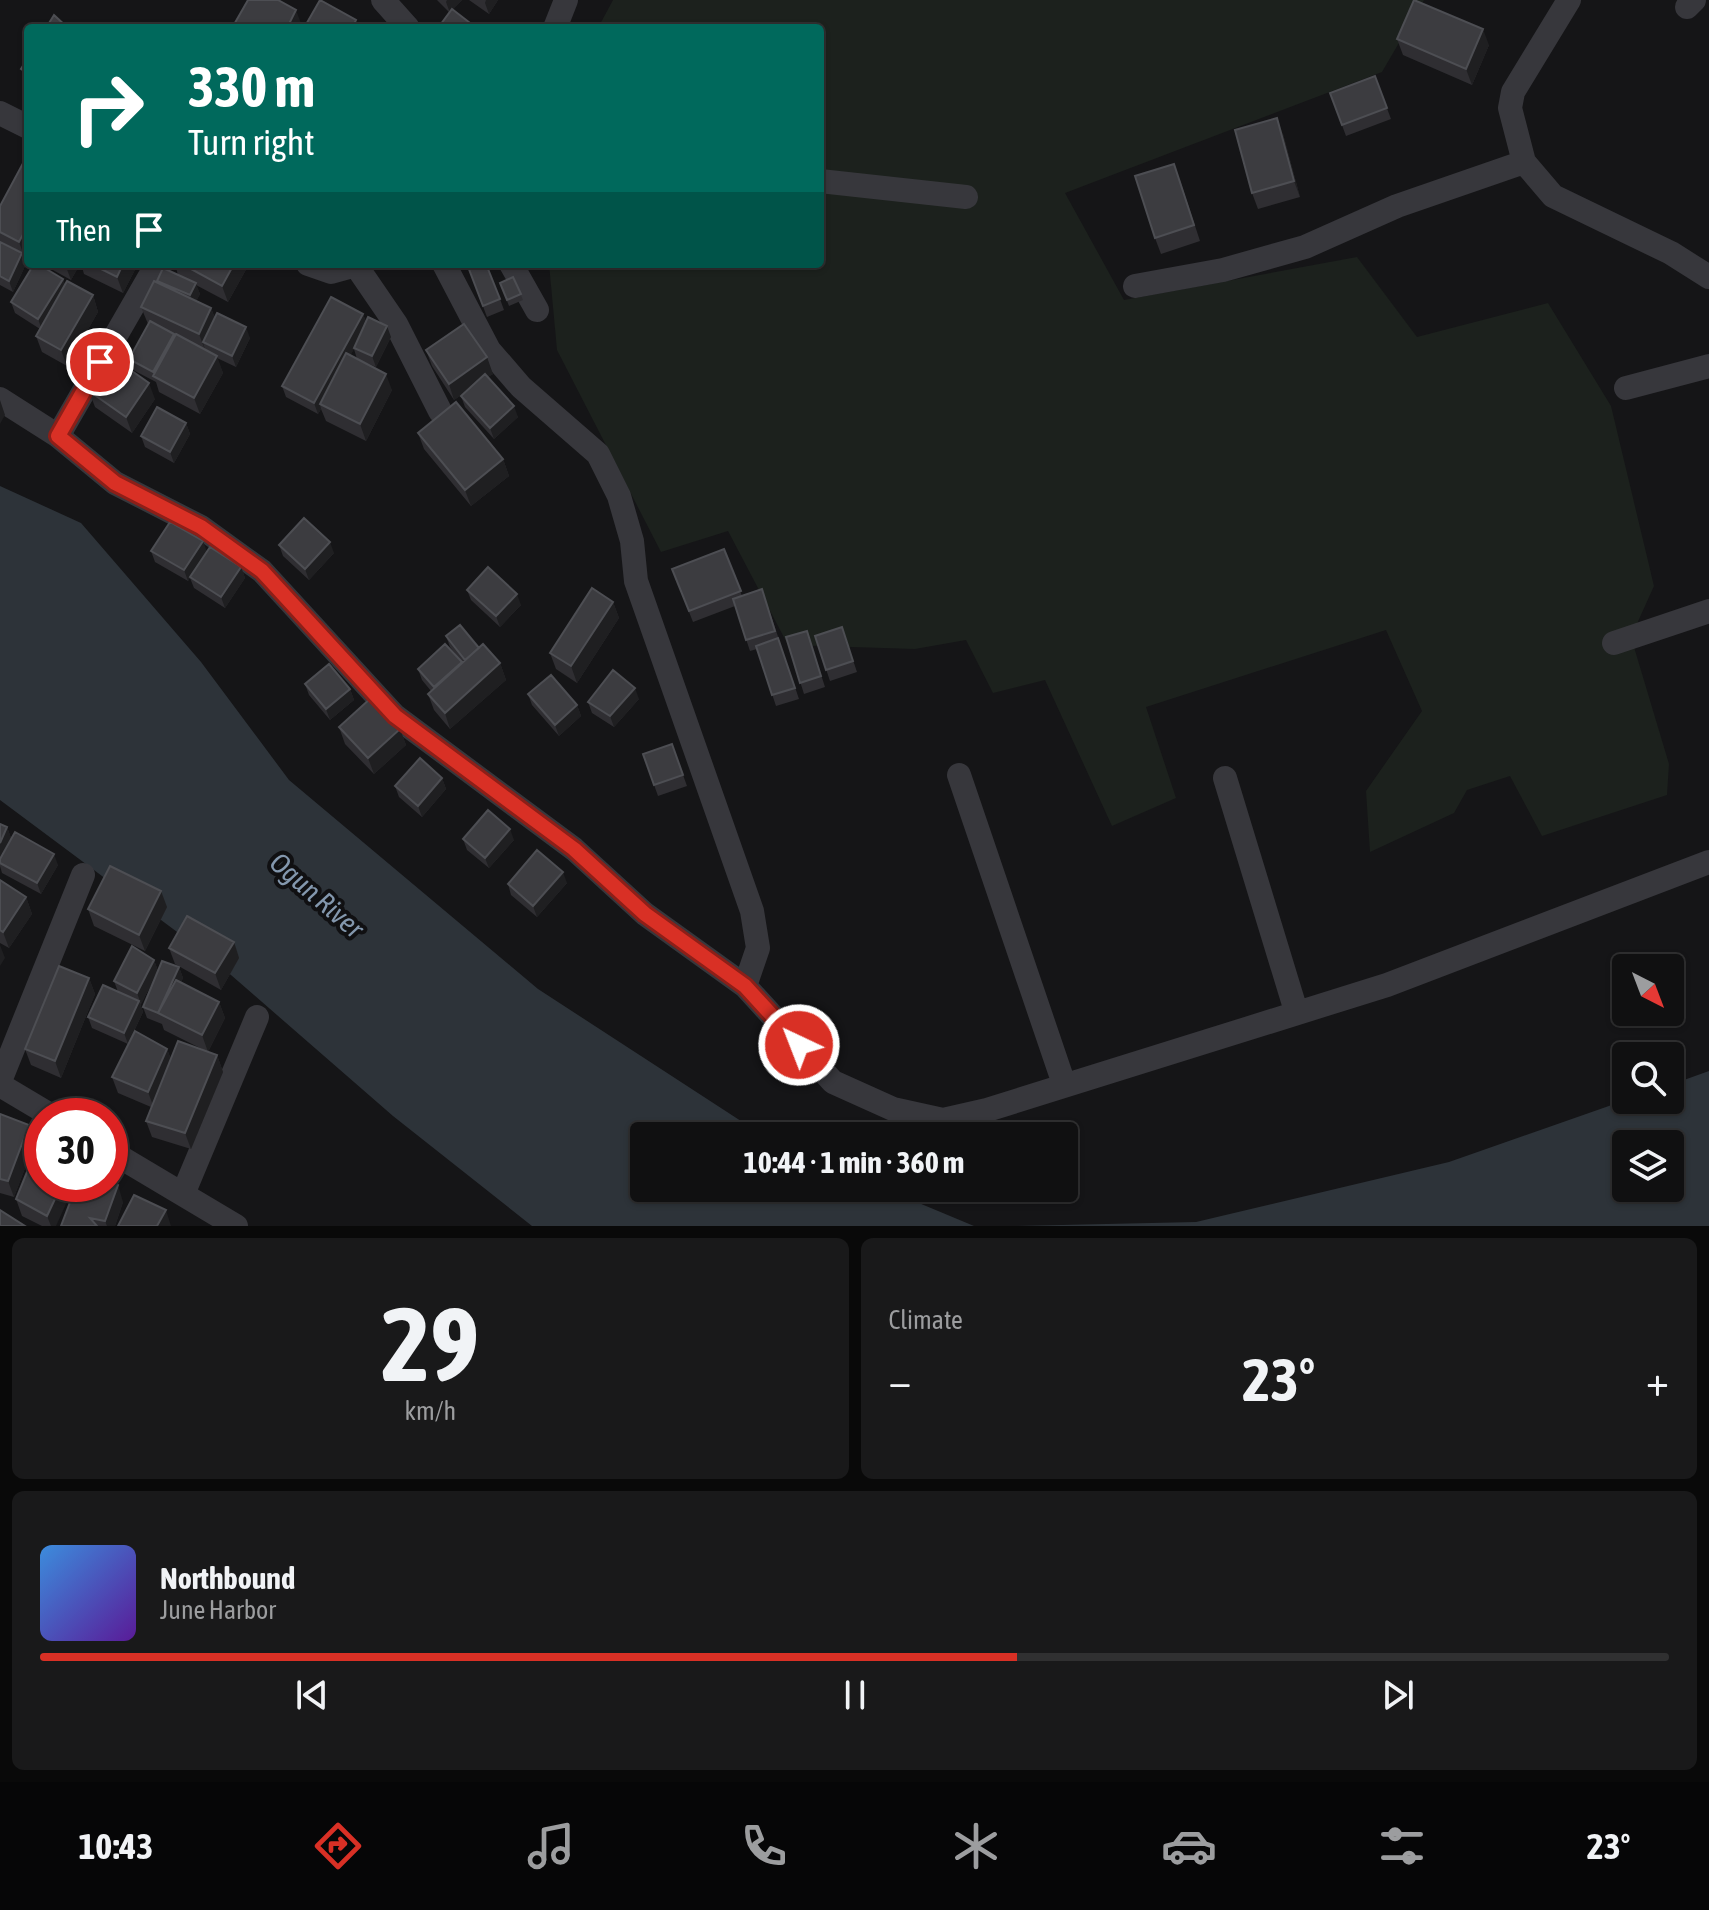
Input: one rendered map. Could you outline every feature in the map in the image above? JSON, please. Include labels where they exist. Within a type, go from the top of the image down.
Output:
[{"type":"street","points":[[383,0],[404,24]]},
{"type":"street","points":[[557,24],[566,0]]},
{"type":"street","points":[[1569,0],[1513,92],[1510,108],[1524,162],[1553,196],[1671,253],[1709,277]]},
{"type":"street","points":[[0,113],[24,125]]},
{"type":"street","points":[[1135,286],[1223,270],[1305,247],[1397,206],[1524,162]]},
{"type":"street","points":[[824,181],[966,197]]},
{"type":"street","points":[[58,436],[155,268]]},
{"type":"street","points":[[320,268],[331,272],[349,268]]},
{"type":"street","points":[[359,268],[396,324],[440,411]]},
{"type":"street","points":[[446,268],[489,350],[521,387],[598,454],[619,496],[632,541],[636,581],[752,911],[758,948],[745,986]]},
{"type":"street","points":[[513,268],[537,310]]},
{"type":"street","points":[[1626,388],[1709,366]]},
{"type":"street","points":[[0,399],[58,436],[115,483],[201,527],[262,571],[395,716],[574,849],[645,914],[745,986],[833,1082],[893,1109],[943,1120],[1064,1084],[1387,985],[1709,862]]},
{"type":"street","points":[[1614,643],[1709,611]]},
{"type":"street","points":[[959,775],[1064,1084]]},
{"type":"street","points":[[1225,778],[1296,1011]]},
{"type":"street","points":[[24,1098],[0,1083],[83,875]]},
{"type":"street","points":[[195,1209],[257,1017]]},
{"type":"street","points":[[128,1163],[195,1209],[236,1226]]},
{"type":"shaded area","points":[[613,0],[1424,0],[1382,72],[1065,193],[1124,300],[1357,257],[1417,337],[1548,303],[1611,406],[1654,586],[1631,637],[1669,764],[1667,795],[1542,836],[1510,776],[1467,790],[1454,813],[1370,852],[1366,791],[1422,711],[1386,630],[1146,707],[1176,798],[1112,826],[1045,680],[993,693],[966,640],[915,649],[788,645],[728,531],[661,552],[557,350],[549,268],[824,268],[824,24],[600,24]]},
{"type":"water","name":"Ogun River","points":[[0,486],[81,523],[201,662],[289,780],[538,989],[742,1122],[630,1122],[630,1202],[917,1202],[974,1226],[532,1226],[393,1116],[208,955],[0,800]]},
{"type":"water","points":[[1709,1071],[1709,1226],[1013,1226],[1196,1222],[1449,1162],[1612,1105],[1612,1114],[1684,1114],[1684,1080]]},
{"type":"building","points":[[248,0],[278,0],[296,10],[289,24],[234,24]]},
{"type":"building","points":[[320,0],[356,20],[354,24],[306,24]]},
{"type":"building","points":[[1414,0],[1483,29],[1466,69],[1397,39]]},
{"type":"building","points":[[452,9],[471,24],[441,24]]},
{"type":"building","points":[[54,15],[64,24],[48,24]]},
{"type":"building","points":[[1375,76],[1387,108],[1342,125],[1330,93]]},
{"type":"building","points":[[1277,118],[1294,181],[1252,193],[1235,130]]},
{"type":"building","points":[[24,161],[24,233],[19,242],[0,232],[0,206]]},
{"type":"building","points":[[1174,164],[1194,225],[1155,238],[1135,176]]},
{"type":"building","points":[[0,242],[22,253],[9,281],[0,276]]},
{"type":"building","points":[[32,268],[45,268],[63,279],[38,319],[11,302]]},
{"type":"building","points":[[99,268],[121,268],[117,277]]},
{"type":"building","points":[[163,268],[196,283],[190,295],[157,281]]},
{"type":"building","points":[[189,268],[232,268],[222,286]]},
{"type":"building","points":[[469,268],[488,268],[500,299],[483,306]]},
{"type":"building","points":[[513,277],[521,294],[507,300],[500,283]]},
{"type":"building","points":[[67,281],[93,295],[61,350],[36,336]]},
{"type":"building","points":[[154,281],[211,308],[199,334],[141,307]]},
{"type":"building","points":[[331,297],[363,314],[314,403],[282,386]]},
{"type":"building","points":[[217,313],[246,327],[232,356],[203,342]]},
{"type":"building","points":[[368,317],[387,326],[372,356],[354,348]]},
{"type":"building","points":[[150,321],[174,334],[153,372],[129,359]]},
{"type":"building","points":[[464,324],[487,357],[449,384],[426,350]]},
{"type":"building","points":[[176,334],[217,356],[194,398],[153,376]]},
{"type":"building","points":[[346,353],[386,374],[360,424],[320,404]]},
{"type":"building","points":[[112,357],[149,383],[126,417],[89,391]]},
{"type":"building","points":[[485,374],[514,406],[490,428],[461,396]]},
{"type":"building","points":[[456,402],[503,459],[465,490],[418,433]]},
{"type":"building","points":[[157,407],[186,423],[170,452],[141,436]]},
{"type":"building","points":[[304,518],[330,542],[305,569],[279,545]]},
{"type":"building","points":[[170,522],[203,541],[184,570],[151,551]]},
{"type":"building","points":[[210,547],[241,567],[221,597],[190,577]]},
{"type":"building","points":[[724,549],[741,591],[689,611],[672,569]]},
{"type":"building","points":[[488,567],[517,594],[496,616],[467,590]]},
{"type":"building","points":[[592,588],[613,602],[571,666],[550,653]]},
{"type":"building","points":[[762,589],[775,631],[746,640],[733,599]]},
{"type":"building","points":[[460,625],[479,648],[465,660],[446,636]]},
{"type":"building","points":[[842,627],[853,661],[826,670],[815,636]]},
{"type":"building","points":[[807,631],[821,676],[800,683],[786,637]]},
{"type":"building","points":[[778,638],[795,688],[772,695],[756,646]]},
{"type":"building","points":[[445,644],[462,662],[434,687],[418,669]]},
{"type":"building","points":[[483,644],[500,663],[445,713],[428,694]]},
{"type":"building","points":[[329,664],[350,689],[326,709],[305,684]]},
{"type":"building","points":[[613,670],[635,688],[610,716],[588,702]]},
{"type":"building","points":[[551,675],[577,705],[555,725],[528,694]]},
{"type":"building","points":[[371,698],[400,729],[368,758],[339,727]]},
{"type":"building","points":[[672,744],[683,775],[654,785],[643,754]]},
{"type":"building","points":[[420,758],[442,778],[418,806],[395,786]]},
{"type":"building","points":[[488,810],[510,829],[485,858],[463,839]]},
{"type":"building","points":[[0,824],[7,827],[0,843]]},
{"type":"building","points":[[15,832],[54,854],[37,883],[0,863]]},
{"type":"building","points":[[537,850],[563,872],[533,906],[508,884]]},
{"type":"building","points":[[110,866],[161,891],[139,935],[88,909]]},
{"type":"building","points":[[0,880],[26,897],[3,932],[0,930]]},
{"type":"building","points":[[187,916],[234,942],[215,973],[169,948]]},
{"type":"building","points":[[132,946],[154,960],[137,993],[114,981]]},
{"type":"building","points":[[162,961],[179,967],[158,1013],[143,1007]]},
{"type":"building","points":[[59,966],[89,978],[55,1061],[25,1049]]},
{"type":"building","points":[[176,980],[219,1002],[202,1035],[158,1013]]},
{"type":"building","points":[[103,985],[139,1001],[124,1033],[88,1017]]},
{"type":"building","points":[[135,1031],[167,1049],[148,1092],[112,1077]]},
{"type":"building","points":[[178,1041],[217,1055],[185,1133],[146,1121]]},
{"type":"building","points":[[0,1114],[24,1123],[24,1138],[8,1181],[0,1179]]},
{"type":"building","points":[[24,1179],[24,1202],[54,1202],[47,1216],[16,1199]]},
{"type":"building","points":[[134,1195],[166,1210],[157,1226],[118,1226]]},
{"type":"building","points":[[70,1202],[112,1202],[105,1221],[90,1218],[97,1226],[61,1226]]},
{"type":"building","points":[[0,1210],[25,1226],[0,1226]]},
{"type":"route","points":[[100,362],[58,436],[115,483],[201,527],[262,571],[395,716],[574,849],[645,914],[745,986],[799,1045]]}]
